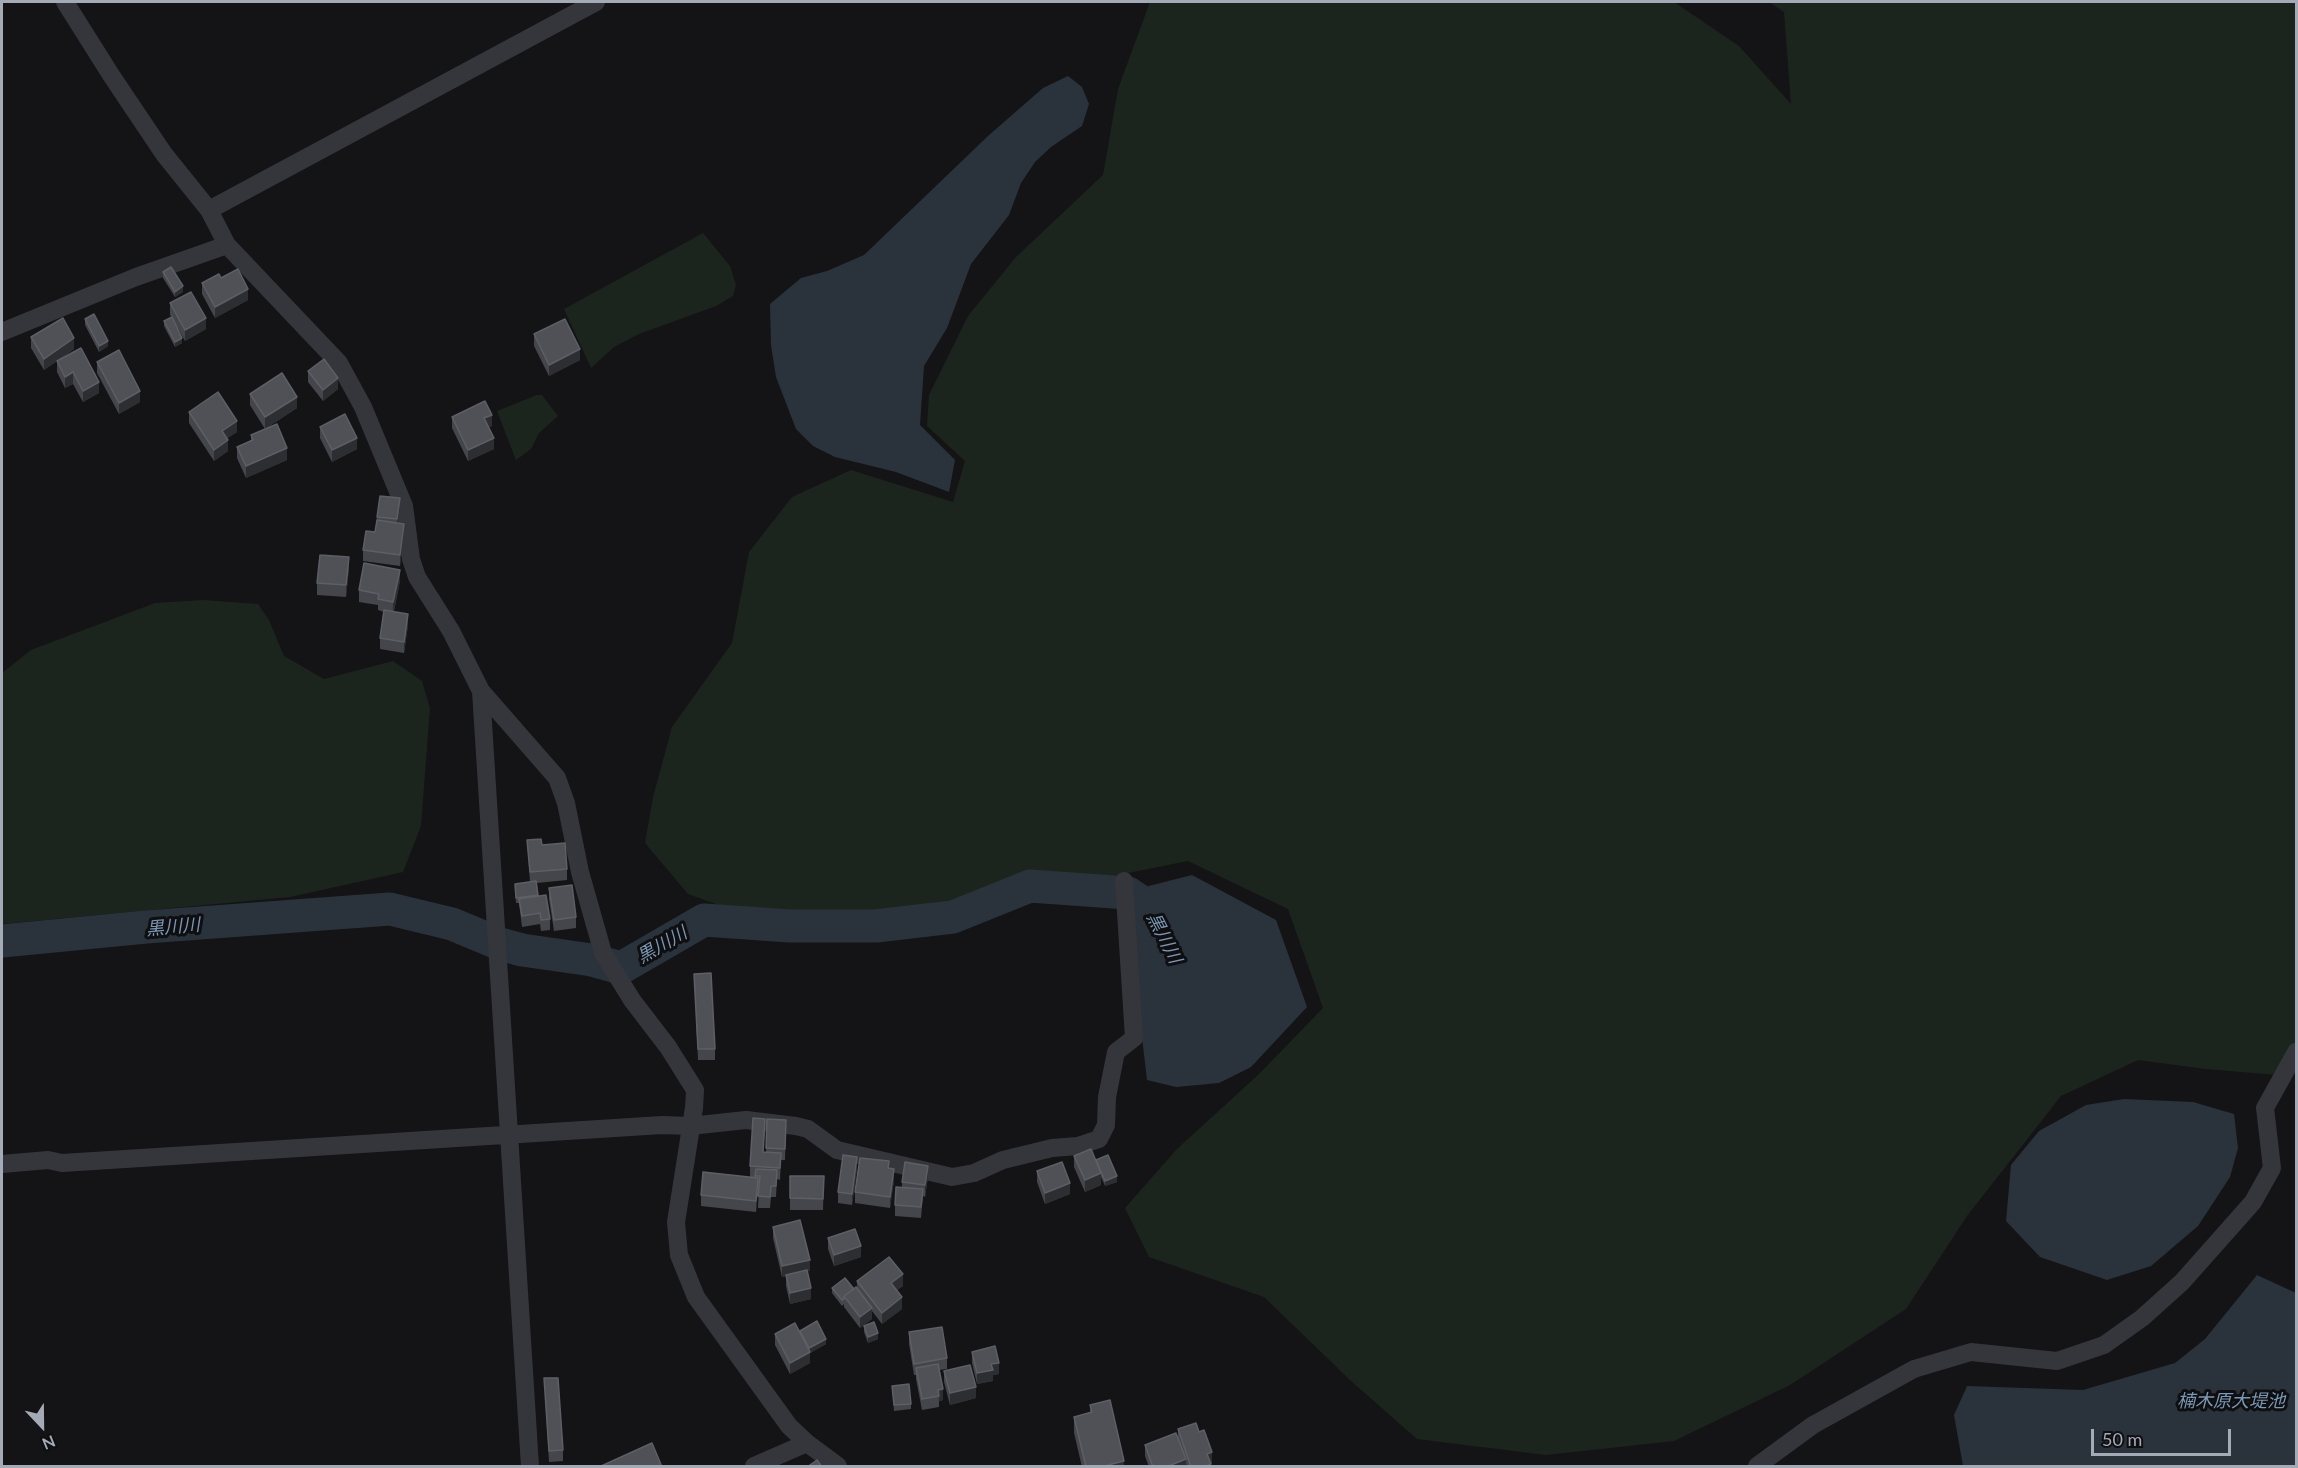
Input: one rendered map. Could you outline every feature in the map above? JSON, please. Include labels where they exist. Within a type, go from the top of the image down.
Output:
[{"type":"street","points":[[65,2],[164,154],[209,210],[227,245],[339,363],[354,389],[404,506],[411,559],[417,578],[452,631],[481,691],[557,778],[566,803],[580,872],[603,953],[632,1000],[668,1047],[695,1090],[675,1222],[679,1255],[696,1297],[789,1426],[838,1467]]},
{"type":"street","points":[[209,210],[596,2]]},
{"type":"street","points":[[2,332],[136,277],[227,245]]},
{"type":"street","points":[[481,691],[530,1467]]},
{"type":"street","points":[[2,1164],[662,1125],[690,1126],[746,1120],[796,1126],[808,1130],[837,1150],[952,1177],[974,1173],[1003,1160],[1052,1148],[1078,1146],[1099,1139],[1106,1125],[1107,1097],[1116,1052],[1134,1038],[1124,881]]},
{"type":"street","points":[[1757,1467],[1813,1425],[1914,1369],[1971,1352],[2057,1361],[2104,1345],[2142,1318],[2182,1282],[2253,1202],[2272,1168],[2265,1108],[2296,1052]]},
{"type":"street","points":[[754,1467],[807,1443]]},
{"type":"shaded area","points":[[1150,2],[1674,2],[1739,46],[1791,104],[1784,12],[1769,2],[2296,2],[2296,1071],[2290,1076],[2206,1069],[2138,1060],[2061,1096],[1967,1216],[1906,1309],[1790,1385],[1674,1441],[1546,1455],[1417,1439],[1351,1381],[1264,1297],[1149,1257],[1125,1208],[1177,1149],[1258,1075],[1323,1008],[1288,909],[1188,861],[1103,878],[1033,873],[962,907],[857,915],[755,918],[688,894],[645,843],[653,797],[672,727],[732,643],[749,552],[792,497],[851,470],[953,502],[965,461],[927,426],[929,395],[968,316],[1016,257],[1103,175],[1118,89]]},
{"type":"shaded area","points":[[703,233],[730,266],[736,285],[733,296],[716,306],[639,334],[614,347],[591,368],[564,309]]},
{"type":"shaded area","points":[[542,395],[558,416],[539,433],[531,449],[516,460],[497,411]]},
{"type":"shaded area","points":[[203,600],[258,604],[269,620],[284,656],[324,679],[393,661],[422,681],[430,708],[421,826],[403,872],[290,897],[2,924],[2,673],[31,650],[155,603]]},
{"type":"water","points":[[1068,76],[1082,87],[1089,104],[1082,126],[1051,147],[1035,162],[1021,183],[1009,215],[971,264],[947,328],[924,366],[920,425],[955,460],[949,492],[896,472],[835,457],[813,446],[796,429],[776,377],[771,345],[770,304],[801,278],[827,271],[864,255],[988,136],[1043,88]]},
{"type":"water","points":[[1192,875],[1276,920],[1307,1007],[1251,1067],[1219,1083],[1176,1087],[1147,1080],[1125,892]]},
{"type":"water","points":[[2124,1099],[2193,1102],[2234,1114],[2238,1148],[2230,1177],[2198,1226],[2151,1266],[2107,1280],[2040,1257],[2006,1221],[2011,1165],[2039,1131],[2086,1105]]},
{"type":"water","name":"楠木原大堤池","points":[[2257,1275],[2296,1293],[2296,1466],[1963,1466],[1954,1415],[1967,1386],[2083,1390],[2175,1363],[2205,1339]]},
{"type":"building","points":[[171,267],[183,286],[175,292],[163,272]]},
{"type":"building","points":[[238,269],[248,289],[215,307],[202,283],[219,274],[221,278]]},
{"type":"building","points":[[191,292],[206,318],[185,330],[170,303]]},
{"type":"building","points":[[94,314],[108,341],[99,346],[85,319]]},
{"type":"building","points":[[172,317],[182,338],[175,342],[164,321]]},
{"type":"building","points":[[63,318],[74,338],[44,359],[31,337]]},
{"type":"building","points":[[565,319],[580,349],[549,365],[534,334]]},
{"type":"building","points":[[81,348],[99,382],[83,391],[73,372],[65,377],[57,361]]},
{"type":"building","points":[[119,350],[140,391],[119,403],[97,362]]},
{"type":"building","points":[[324,359],[338,378],[323,390],[308,371]]},
{"type":"building","points":[[282,373],[297,397],[265,417],[250,394]]},
{"type":"building","points":[[218,392],[237,421],[222,431],[228,440],[214,450],[189,412]]},
{"type":"building","points":[[485,401],[492,415],[484,418],[494,438],[468,450],[452,417]]},
{"type":"building","points":[[345,414],[357,438],[332,450],[320,427]]},
{"type":"building","points":[[277,424],[287,448],[246,466],[237,447],[253,440],[251,435]]},
{"type":"building","points":[[380,496],[400,498],[397,519],[377,517]]},
{"type":"building","points":[[377,520],[404,524],[400,555],[363,550],[366,531],[375,532]]},
{"type":"building","points":[[320,555],[349,557],[346,585],[317,583]]},
{"type":"building","points":[[364,563],[400,570],[393,602],[378,599],[379,594],[359,590]]},
{"type":"building","points":[[384,610],[408,614],[404,642],[380,638]]},
{"type":"building","points":[[541,839],[542,845],[565,843],[567,869],[530,872],[527,840]]},
{"type":"building","points":[[536,881],[538,895],[516,898],[515,884]]},
{"type":"building","points":[[572,885],[576,917],[554,920],[549,888]]},
{"type":"building","points":[[546,895],[550,919],[541,920],[540,913],[522,916],[519,899]]},
{"type":"building","points":[[711,973],[715,1049],[698,1049],[694,974]]},
{"type":"building","points":[[753,1118],[765,1119],[763,1152],[781,1153],[780,1168],[750,1166]]},
{"type":"building","points":[[767,1119],[786,1120],[785,1149],[766,1148]]},
{"type":"building","points":[[1091,1149],[1101,1173],[1085,1180],[1074,1156]]},
{"type":"building","points":[[843,1155],[857,1157],[852,1194],[838,1192]]},
{"type":"building","points":[[1108,1155],[1117,1176],[1105,1181],[1096,1160]]},
{"type":"building","points":[[860,1158],[889,1161],[888,1168],[894,1169],[890,1197],[855,1192]]},
{"type":"building","points":[[905,1162],[928,1166],[925,1185],[902,1182]]},
{"type":"building","points":[[1062,1162],[1070,1183],[1045,1193],[1037,1171]]},
{"type":"building","points":[[756,1169],[777,1170],[776,1186],[771,1186],[770,1197],[758,1196],[760,1176],[755,1176]]},
{"type":"building","points":[[703,1172],[758,1178],[756,1201],[701,1195]]},
{"type":"building","points":[[790,1176],[824,1176],[823,1199],[790,1198]]},
{"type":"building","points":[[896,1187],[923,1189],[921,1207],[895,1205]]},
{"type":"building","points":[[800,1220],[810,1260],[782,1266],[773,1227]]},
{"type":"building","points":[[855,1229],[861,1246],[834,1255],[828,1238]]},
{"type":"building","points":[[889,1257],[903,1274],[891,1283],[902,1297],[882,1313],[857,1281]]},
{"type":"building","points":[[807,1270],[811,1288],[790,1293],[786,1275]]},
{"type":"building","points":[[845,1278],[854,1289],[842,1300],[832,1288]]},
{"type":"building","points":[[856,1287],[872,1308],[860,1317],[844,1296]]},
{"type":"building","points":[[817,1321],[826,1339],[809,1348],[800,1331]]},
{"type":"building","points":[[874,1322],[878,1333],[868,1337],[864,1326]]},
{"type":"building","points":[[795,1323],[810,1352],[790,1363],[775,1334]]},
{"type":"building","points":[[942,1327],[947,1358],[914,1364],[909,1332]]},
{"type":"building","points":[[995,1346],[999,1363],[991,1364],[993,1370],[977,1373],[972,1352]]},
{"type":"building","points":[[938,1364],[943,1389],[938,1390],[939,1396],[922,1399],[916,1368]]},
{"type":"building","points":[[970,1365],[976,1387],[950,1393],[944,1371]]},
{"type":"building","points":[[544,1378],[558,1378],[563,1450],[549,1451]]},
{"type":"building","points":[[909,1384],[911,1404],[894,1405],[892,1386]]},
{"type":"building","points":[[1110,1400],[1124,1461],[1100,1467],[1086,1467],[1074,1417],[1092,1412],[1090,1405]]},
{"type":"building","points":[[1196,1423],[1199,1432],[1204,1430],[1212,1452],[1207,1454],[1211,1464],[1203,1467],[1191,1467],[1178,1429]]},
{"type":"building","points":[[1176,1433],[1186,1459],[1166,1467],[1153,1467],[1145,1445]]},
{"type":"building","points":[[652,1443],[662,1467],[599,1467]]},
{"type":"building","points":[[817,1460],[822,1467],[807,1467]]},
{"type":"waterway","name":"黒川川","points":[[2,941],[146,927],[390,909],[452,924],[500,944],[522,950],[592,960],[621,968],[704,920],[790,926],[876,926],[953,917],[1030,886],[1128,893],[1152,909],[1154,913]]}]
